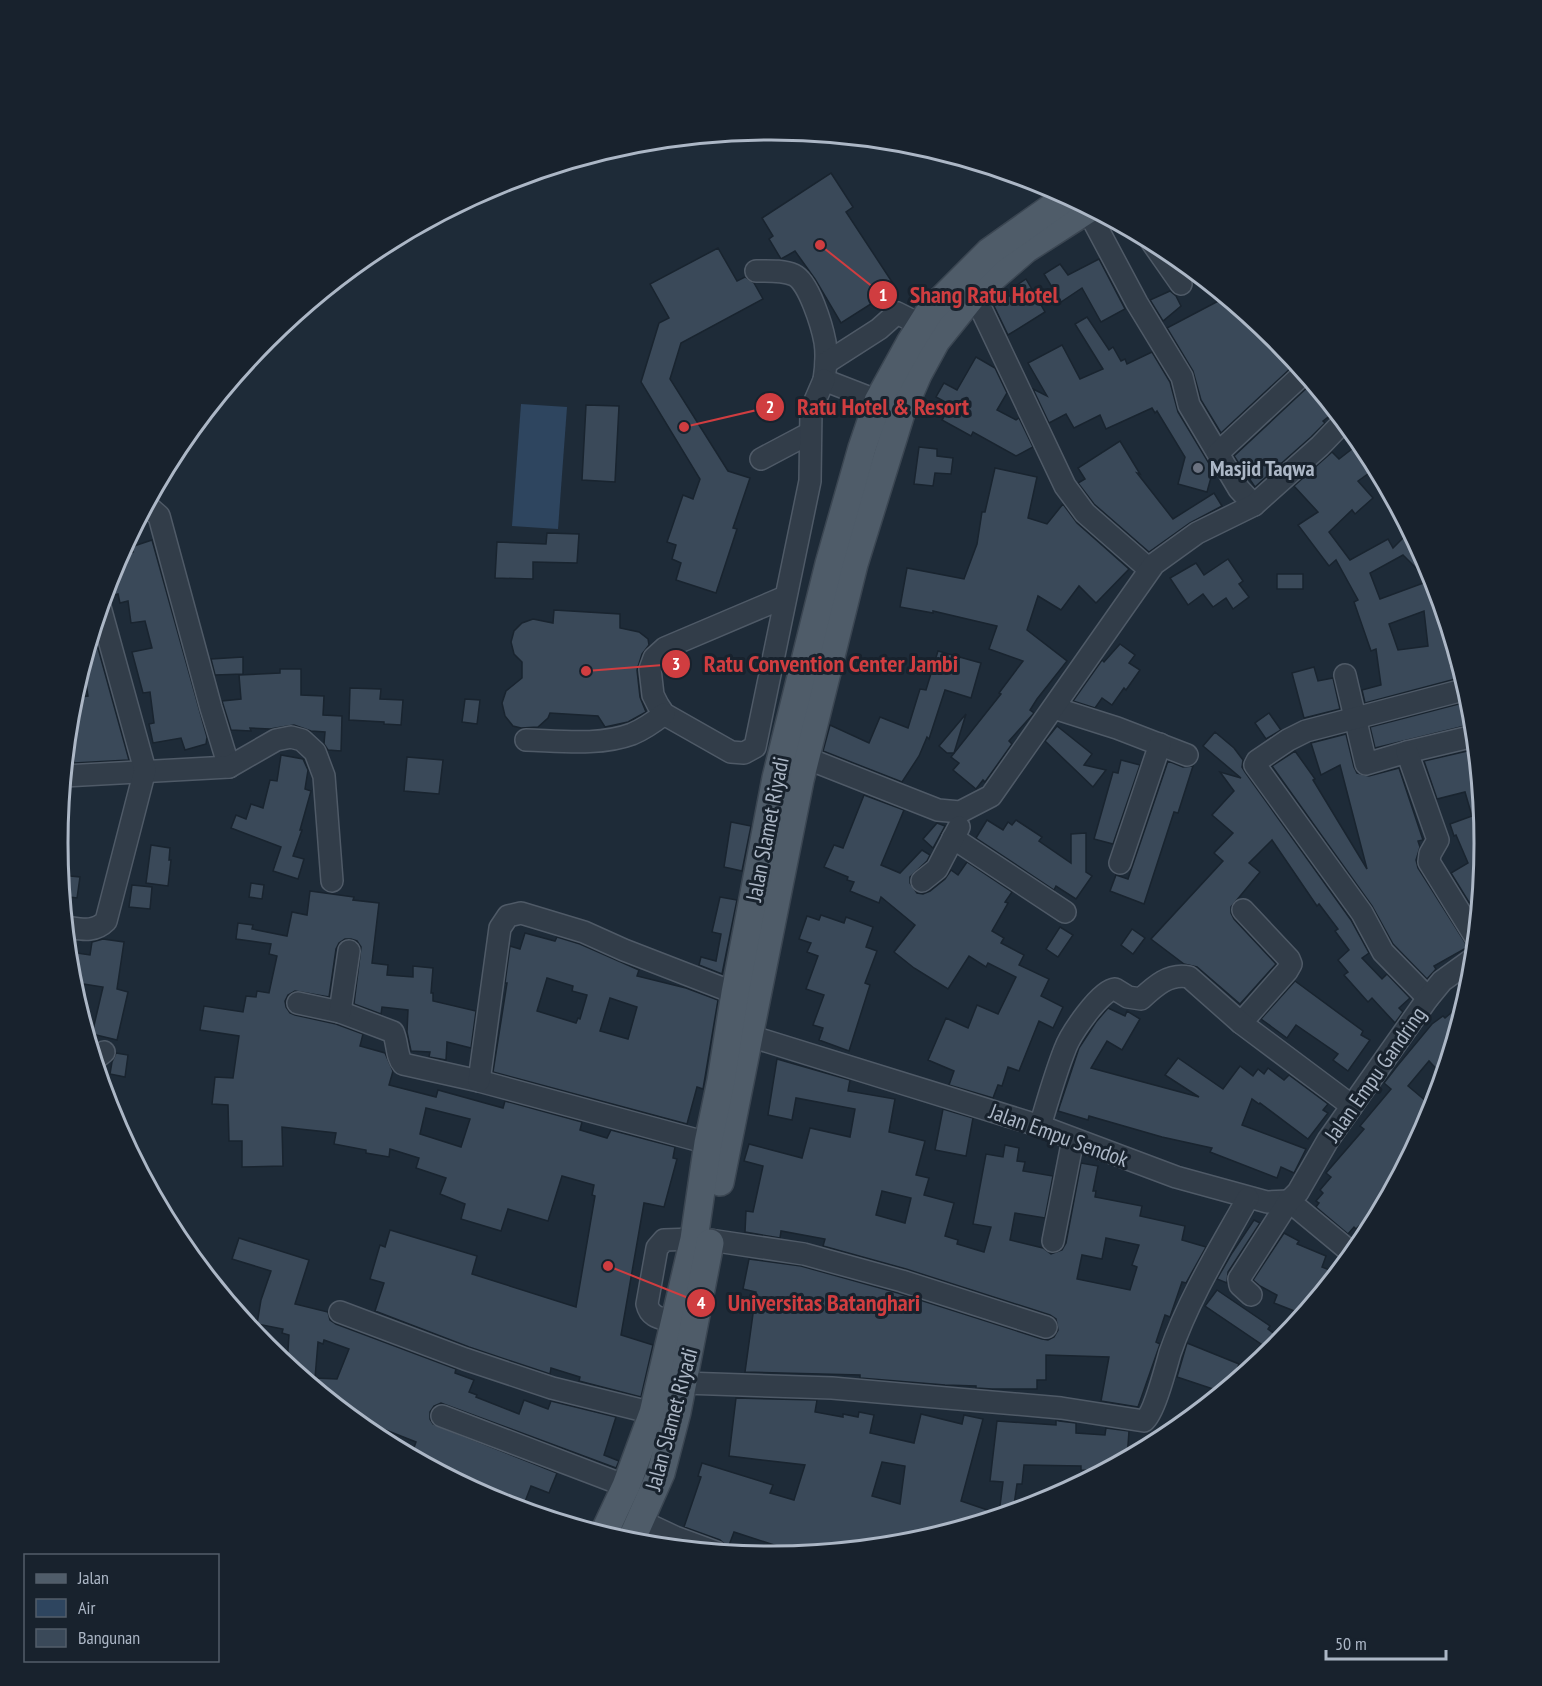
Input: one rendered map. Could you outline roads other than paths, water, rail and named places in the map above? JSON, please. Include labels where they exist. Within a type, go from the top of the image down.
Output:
[{"type":"main road","name":"Jalan Slamet Riyadi","points":[[607,1527],[626,1486],[653,1413],[674,1322],[702,1239],[750,1036],[832,554],[878,401],[930,311],[989,252],[1073,208]]},
{"type":"main road","name":"Jalan Slamet Riyadi","points":[[635,1532],[661,1473],[684,1383],[702,1239],[708,1143],[721,1081],[735,993],[794,772],[812,682],[854,564],[900,413],[936,342],[974,294],[1075,209]]},
{"type":"street","points":[[1087,215],[1182,377],[1189,405],[1239,489],[1254,505]]},
{"type":"street","points":[[1164,259],[1181,284]]},
{"type":"street","points":[[756,271],[794,275],[801,280],[812,301],[825,342],[825,371],[811,410],[810,481],[755,747],[750,751],[731,752],[664,714],[653,695],[650,669],[654,658],[665,648],[785,597]]},
{"type":"street","points":[[974,294],[1065,486],[1085,513],[1149,570]]},
{"type":"street","points":[[825,371],[897,313],[921,325]]},
{"type":"street","points":[[825,371],[878,401]]},
{"type":"street","points":[[1218,453],[1299,378]]},
{"type":"street","points":[[794,772],[938,810],[960,812],[991,796],[1154,564],[1197,533],[1254,505],[1338,427]]},
{"type":"street","points":[[761,459],[810,433]]},
{"type":"street","points":[[152,509],[159,516],[229,767]]},
{"type":"street","points":[[73,928],[91,930],[100,927],[106,921],[145,770],[104,621]]},
{"type":"street","points":[[770,671],[812,682]]},
{"type":"street","points":[[1345,675],[1366,764],[1466,738]]},
{"type":"street","points":[[1428,998],[1383,952],[1362,914],[1255,765],[1257,761],[1288,740],[1306,731],[1458,691]]},
{"type":"street","points":[[1054,708],[1117,728],[1187,755]]},
{"type":"street","points":[[526,740],[617,739],[644,728],[664,714]]},
{"type":"street","points":[[71,775],[229,767],[268,744],[291,737],[302,740],[315,752],[324,776],[332,880]]},
{"type":"street","points":[[1120,863],[1160,744]]},
{"type":"street","points":[[1407,752],[1438,840],[1430,854],[1429,862],[1469,927]]},
{"type":"street","points":[[922,881],[937,869],[958,829],[960,812]]},
{"type":"street","points":[[953,838],[1065,912]]},
{"type":"street","points":[[1241,1023],[1287,971],[1291,963],[1243,910]]},
{"type":"street","points":[[479,1081],[500,928],[508,916],[521,913],[584,932],[624,951],[735,993]]},
{"type":"street","points":[[340,1012],[349,951]]},
{"type":"street","name":"Jalan Empu Gandring","points":[[1251,1295],[1240,1285],[1239,1279],[1289,1201],[1298,1192],[1328,1140],[1428,998],[1442,981],[1463,966]]},
{"type":"street","points":[[1040,1126],[1065,1047],[1107,990],[1115,989],[1128,996],[1141,999],[1156,985],[1175,976],[1189,977],[1241,1023],[1352,1106]]},
{"type":"street","points":[[298,1004],[340,1012],[393,1032],[402,1064],[479,1081],[708,1143]]},
{"type":"street","name":"Jalan Empu Sendok","points":[[750,1036],[1040,1126],[1176,1177],[1266,1202],[1289,1201]]},
{"type":"street","points":[[1053,1241],[1073,1139]]},
{"type":"street","points":[[684,1383],[832,1388],[1061,1408],[1144,1421],[1148,1419],[1178,1331],[1248,1198]]},
{"type":"street","points":[[1289,1201],[1346,1248]]},
{"type":"street","points":[[702,1239],[804,1254],[902,1281],[1046,1327]]},
{"type":"street","points":[[340,1311],[465,1359],[552,1388],[653,1413]]},
{"type":"street","points":[[442,1416],[626,1486]]},
{"type":"street","points":[[635,1532],[675,1537],[685,1541]]},
{"type":"water","points":[[521,404],[567,407],[558,529],[512,526]]},
{"type":"place","name":"Shang Ratu Hotel","points":[[820,245]]},
{"type":"place","name":"Ratu Hotel & Resort","points":[[684,427]]},
{"type":"place","name":"Masjid Taqwa","points":[[1198,468]]},
{"type":"place","name":"Ratu Convention Center Jambi","points":[[586,671]]},
{"type":"place","name":"Universitas Batanghari","points":[[608,1266]]}]
